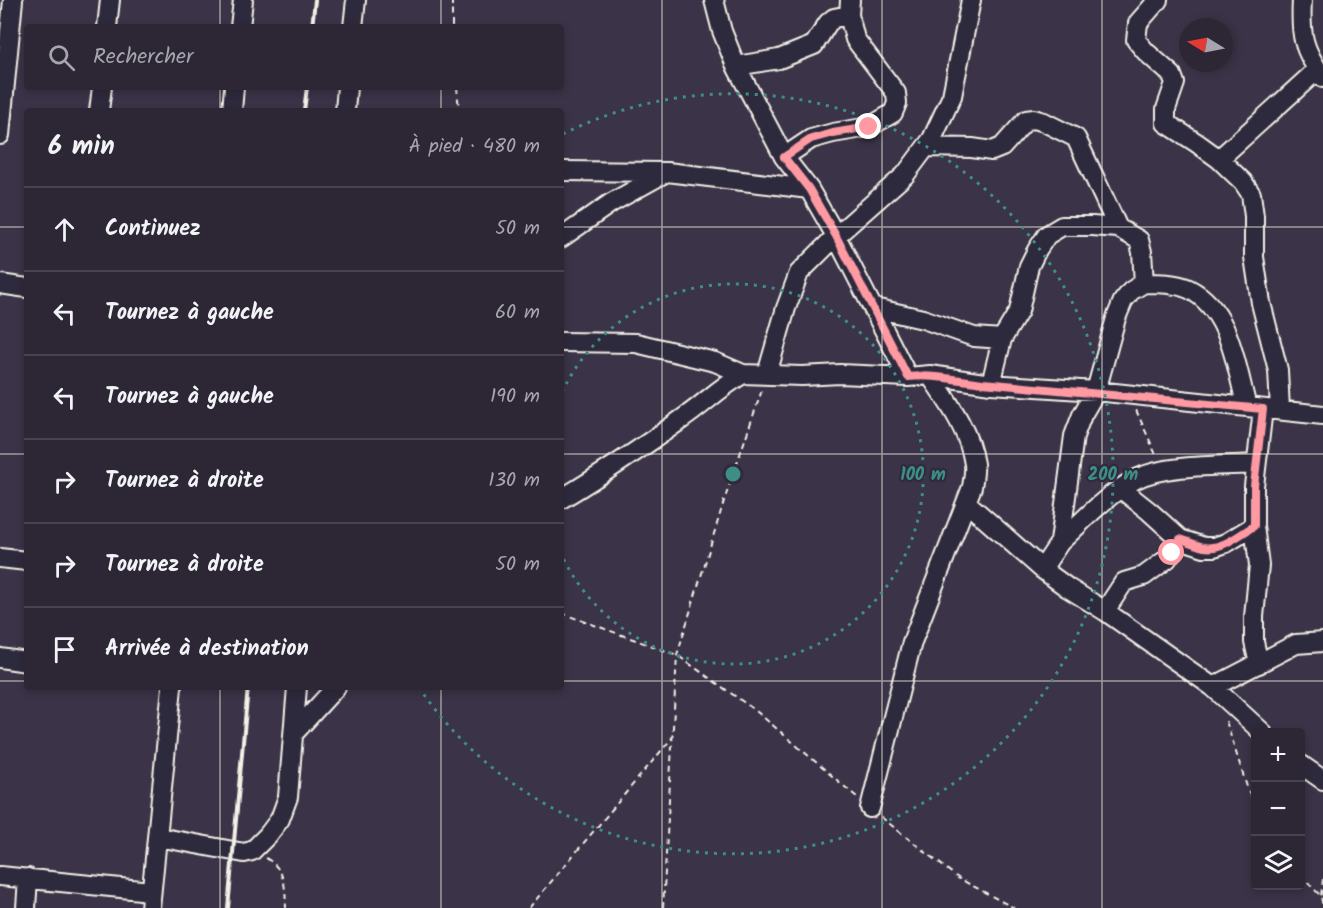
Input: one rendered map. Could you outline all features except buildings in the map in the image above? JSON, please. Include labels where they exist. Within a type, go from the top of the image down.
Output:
[{"type":"street","points":[[0,135],[13,0]]},
{"type":"street","points":[[107,24],[110,0]]},
{"type":"street","points":[[240,24],[243,0]]},
{"type":"street","points":[[353,24],[356,0]]},
{"type":"street","points":[[714,0],[735,66],[784,157],[809,189],[836,236],[908,377]]},
{"type":"street","points":[[768,374],[786,308],[799,273],[836,236],[905,175],[927,147],[952,96],[971,0]]},
{"type":"street","points":[[1158,0],[1138,23],[1136,40],[1172,75],[1175,83],[1166,110],[1166,123],[1219,159],[1243,182],[1251,194],[1254,216],[1254,256],[1261,303],[1278,370],[1264,409],[1256,465],[1254,526],[1259,565],[1254,642],[1259,664]]},
{"type":"street","points":[[1219,159],[1320,74],[1308,56],[1304,41],[1301,17],[1302,0]]},
{"type":"street","points":[[735,66],[779,59],[814,45],[828,23],[850,8],[855,39],[896,93],[897,103],[893,113],[869,127],[811,139],[784,157]]},
{"type":"street","points":[[99,108],[102,90]]},
{"type":"street","points":[[232,108],[234,90]]},
{"type":"street","points":[[345,108],[347,90]]},
{"type":"street","points":[[927,147],[972,148],[992,152],[1002,147],[1026,120],[1034,119],[1044,122],[1076,138],[1118,228]]},
{"type":"street","points":[[564,171],[667,172],[809,189]]},
{"type":"street","points":[[564,236],[610,203],[667,172]]},
{"type":"street","points":[[991,384],[1002,339],[1019,311],[1029,266],[1047,235],[1062,226],[1118,228],[1139,240],[1144,283]]},
{"type":"street","points":[[1060,542],[1074,436],[1082,415],[1096,391],[1116,318],[1123,301],[1131,291],[1144,283],[1165,283],[1190,290],[1210,306],[1223,326],[1264,409]]},
{"type":"street","points":[[0,284],[24,288]]},
{"type":"street","points":[[874,308],[924,319],[974,337],[1002,339]]},
{"type":"street","points":[[564,342],[636,343],[715,362],[742,374],[908,377],[930,375],[991,384],[1096,391],[1323,415]]},
{"type":"street","points":[[564,497],[643,447],[686,417],[722,386],[742,374]]},
{"type":"street","points":[[870,808],[912,642],[972,488],[974,465],[968,441],[955,414],[930,375]]},
{"type":"street","points":[[1042,568],[1060,542],[1120,488],[1148,474],[1206,467],[1256,465]]},
{"type":"street","points":[[1120,488],[1180,539],[1204,547],[1226,543],[1254,526]]},
{"type":"street","points":[[967,503],[1042,568],[1213,687],[1258,728]]},
{"type":"street","points":[[1105,611],[1124,582],[1144,576],[1167,559],[1180,539]]},
{"type":"street","points":[[0,558],[24,561]]},
{"type":"street","points":[[1213,687],[1296,644],[1323,642]]},
{"type":"street","points":[[0,658],[24,662]]},
{"type":"street","points":[[0,876],[28,878],[151,900],[172,690]]},
{"type":"street","points":[[158,837],[232,852],[252,852],[280,819],[288,797],[297,690]]},
{"type":"street","points":[[294,733],[333,690]]},
{"type":"street","points":[[1305,767],[1323,780]]},
{"type":"street","points":[[26,908],[28,878]]},
{"type":"path","points":[[452,0],[452,24]]},
{"type":"path","points":[[457,90],[459,108]]},
{"type":"path","points":[[663,908],[678,655],[724,501],[768,374]]},
{"type":"path","points":[[1127,394],[1153,446],[1160,472]]},
{"type":"path","points":[[564,614],[678,655],[756,711],[870,808],[958,878],[1005,906],[1014,908]]},
{"type":"path","points":[[1224,714],[1251,796]]},
{"type":"path","points":[[530,908],[673,737]]},
{"type":"path","points":[[252,852],[269,860],[281,871],[286,908]]},
{"type":"path","points":[[1323,879],[1323,908]]},
{"type":"path","points":[[1305,880],[1322,895]]},
{"type":"railway","points":[[312,24],[315,0]]},
{"type":"railway","points":[[304,108],[307,90]]},
{"type":"railway","points":[[228,908],[248,690]]},
{"type":"route","points":[[869,127],[811,139],[784,157],[809,189],[836,236],[908,377],[930,375],[991,384],[1096,391],[1263,409],[1254,486],[1254,526],[1226,543],[1214,547],[1204,547],[1180,539],[1172,553]]}]
